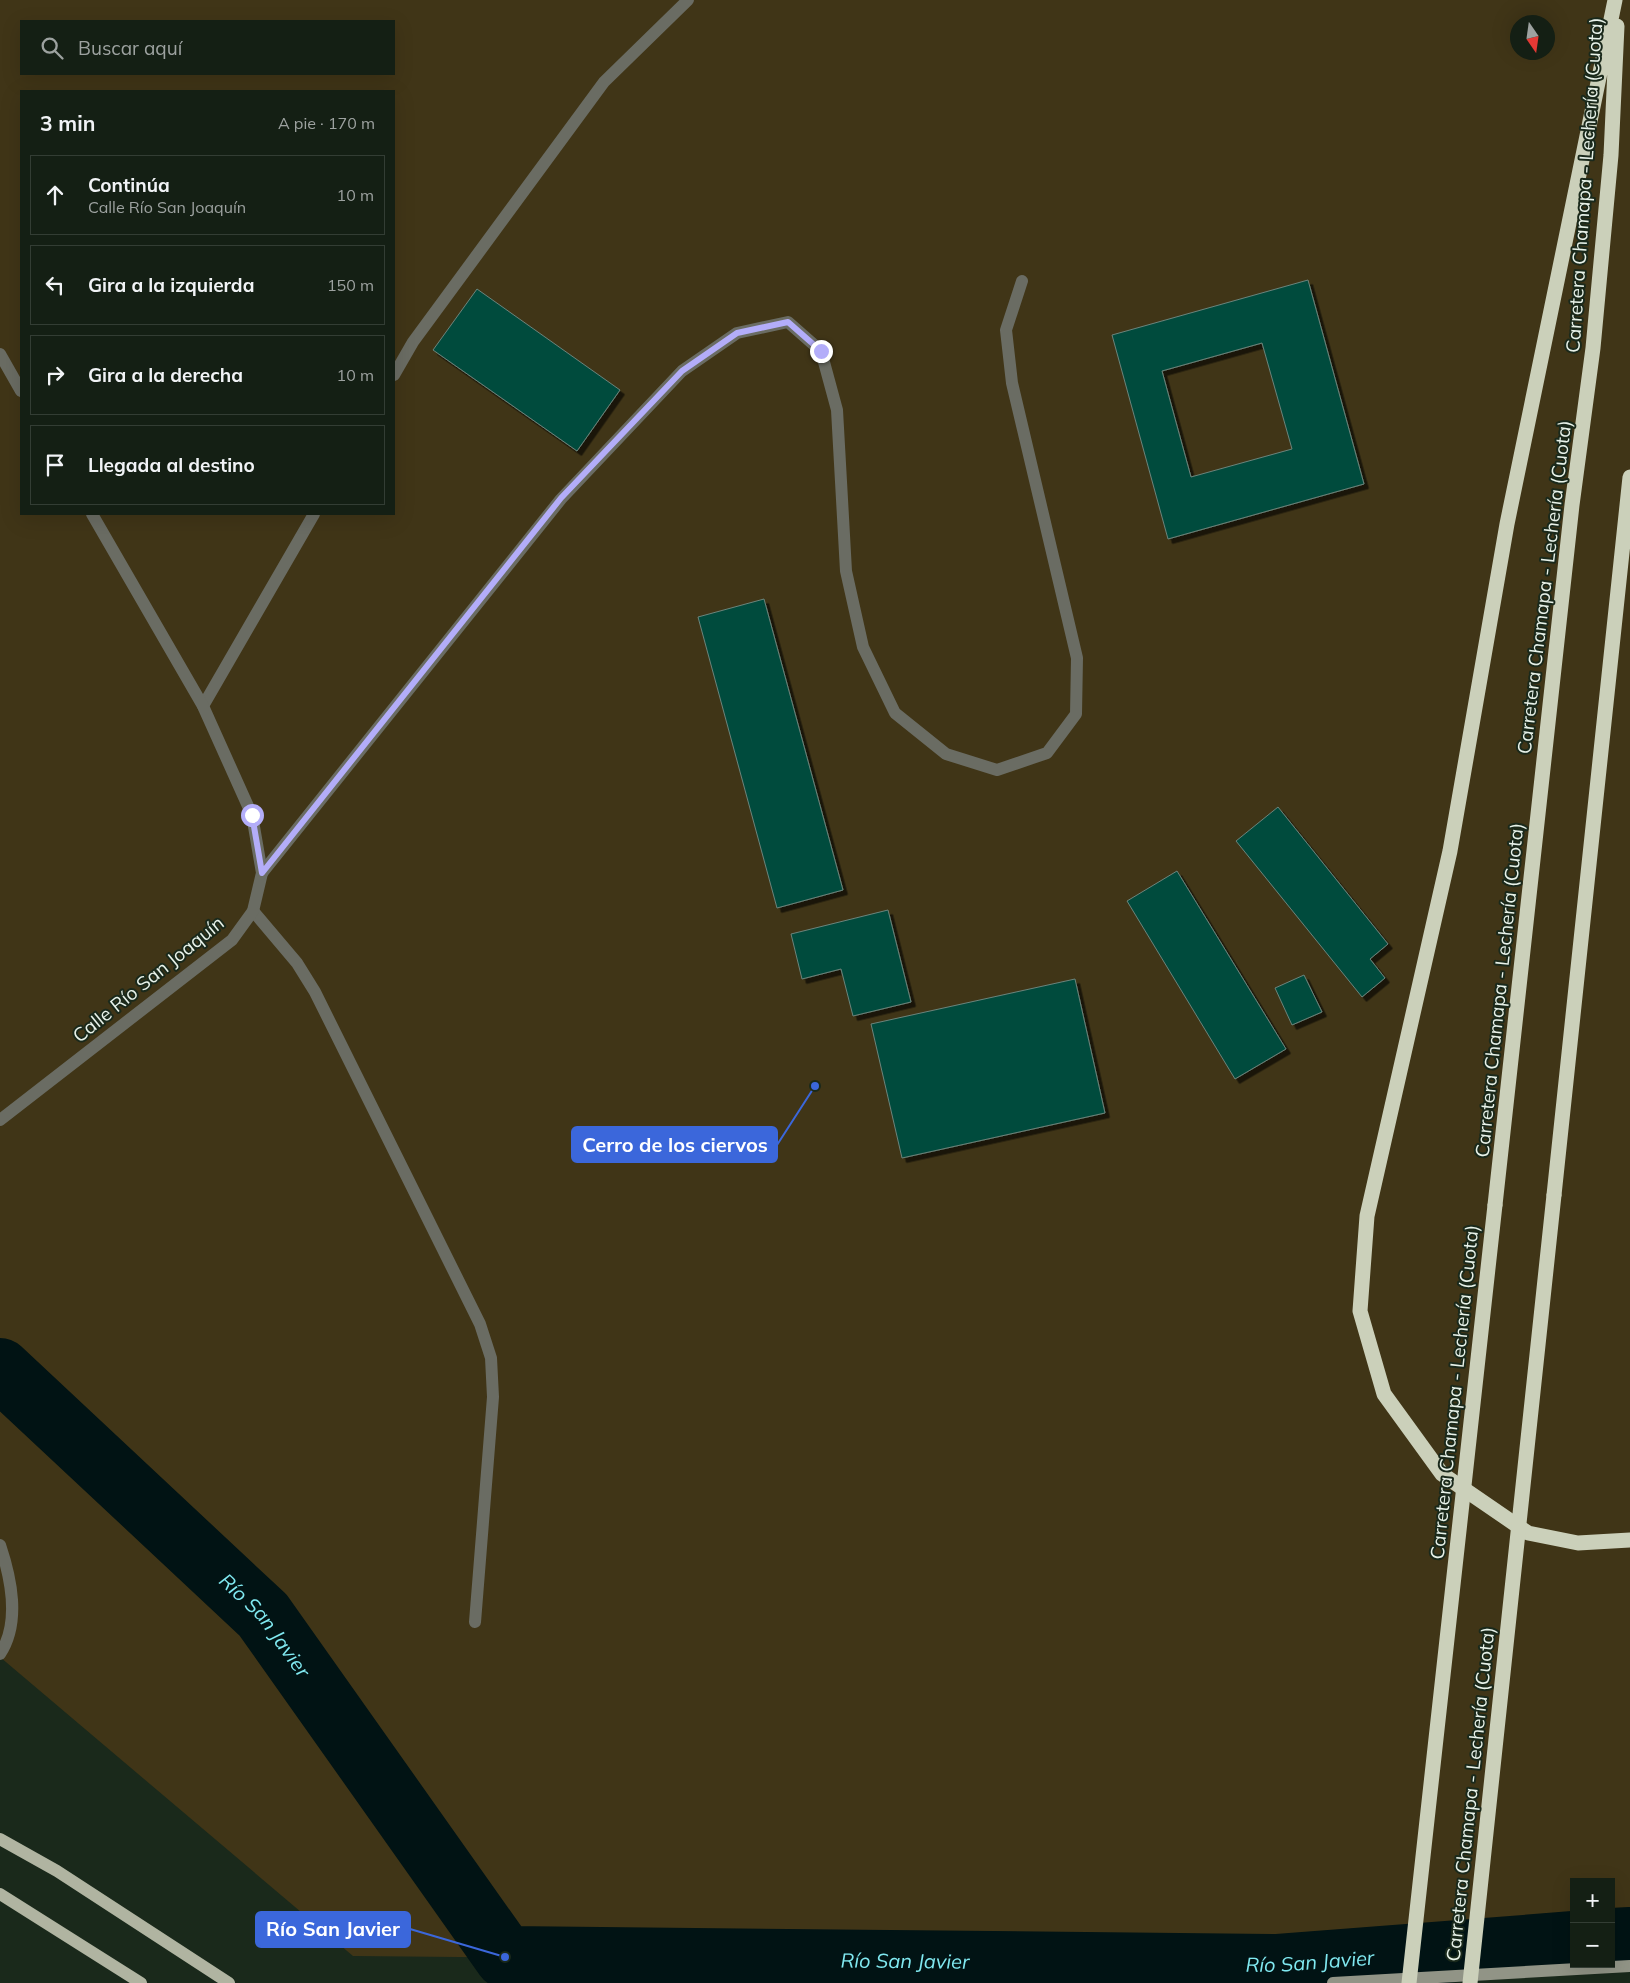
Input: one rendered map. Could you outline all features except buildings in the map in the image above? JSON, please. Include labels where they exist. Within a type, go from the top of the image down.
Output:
[{"type":"highway","name":"Carretera Chamapa - Lechería (Cuota)","points":[[1409,1983],[1572,505],[1594,339],[1610,155],[1616,0]]},
{"type":"highway","points":[[1616,0],[1507,524],[1450,851],[1368,1216],[1360,1311],[1384,1394],[1442,1474],[1528,1533],[1578,1543],[1630,1540]]},
{"type":"highway","name":"Carretera Chamapa - Lechería (Cuota)","points":[[1470,1983],[1630,477]]},
{"type":"main road","points":[[0,1839],[57,1871],[229,1983]]},
{"type":"main road","points":[[0,1894],[141,1983]]},
{"type":"main road","points":[[1332,1983],[1630,1966]]},
{"type":"street","points":[[395,373],[413,342],[604,82],[688,0]]},
{"type":"street","points":[[262,873],[561,498],[682,371],[737,333],[788,322],[821,351],[837,410],[846,571],[863,647],[895,713],[946,754],[997,770],[1048,753],[1076,714],[1078,658],[1012,383],[1006,330],[1022,281]]},
{"type":"street","points":[[0,354],[20,389]]},
{"type":"street","name":"Calle Río San Joaquín","points":[[0,1120],[232,940],[253,911],[262,873],[252,815],[203,706],[93,515]]},
{"type":"street","points":[[203,706],[313,515]]},
{"type":"street","points":[[253,911],[296,963],[315,992],[480,1324],[491,1358],[493,1397],[475,1622]]},
{"type":"street","points":[[0,1545],[7,1567],[13,1615],[4,1648],[0,1654]]},
{"type":"shaded area","points":[[0,0],[1630,0],[1630,1938],[1615,1939],[1615,1878],[1570,1878],[1570,1942],[1278,1965],[353,1956],[0,1657]]},
{"type":"waterway","name":"Río San Javier","points":[[0,1369],[263,1615],[505,1957],[1278,1965],[1570,1942]]},
{"type":"waterway","name":"Río San Javier","points":[[1615,1939],[1630,1938]]},
{"type":"place","name":"Cerro de los ciervos","points":[[815,1086]]},
{"type":"place","name":"Río San Javier","points":[[505,1957]]},
{"type":"route","points":[[252,815],[262,873],[561,498],[682,371],[737,333],[788,322],[821,351]]}]
